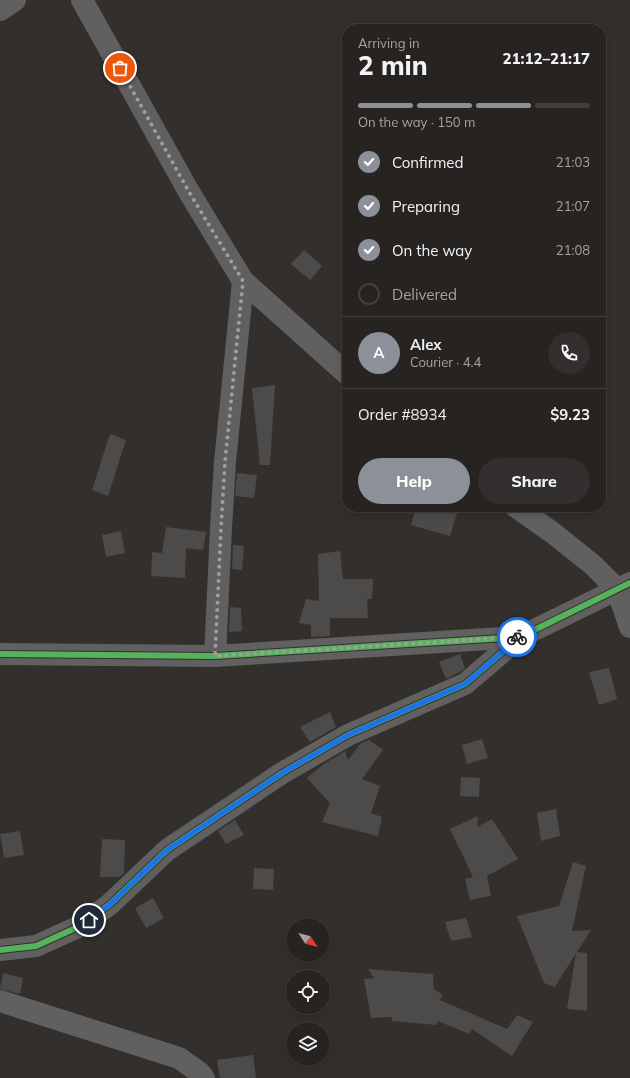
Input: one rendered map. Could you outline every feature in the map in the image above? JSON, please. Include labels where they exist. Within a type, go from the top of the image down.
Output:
[{"type":"street","points":[[0,10],[14,0]]},
{"type":"street","points":[[82,0],[189,192],[243,281],[342,370]]},
{"type":"street","points":[[215,656],[225,469],[243,281]]},
{"type":"street","points":[[523,512],[626,588],[630,627]]},
{"type":"street","points":[[0,950],[36,946],[78,927],[109,905],[167,850],[282,773],[348,735],[465,684],[520,637],[626,588]]},
{"type":"street","points":[[0,654],[215,656],[520,637]]},
{"type":"street","points":[[0,1001],[179,1058],[200,1073],[204,1078]]},
{"type":"building","points":[[304,250],[322,266],[310,280],[291,264]]},
{"type":"building","points":[[275,385],[270,465],[260,465],[252,388]]},
{"type":"building","points":[[110,434],[126,440],[108,496],[92,490]]},
{"type":"building","points":[[237,473],[257,475],[254,498],[235,496]]},
{"type":"building","points":[[415,512],[457,512],[450,536],[411,525]]},
{"type":"building","points":[[166,527],[206,532],[203,550],[186,548],[185,578],[151,576],[152,552],[162,553]]},
{"type":"building","points":[[121,531],[125,553],[106,557],[102,535]]},
{"type":"building","points":[[233,545],[244,546],[242,570],[232,569]]},
{"type":"building","points":[[340,551],[343,579],[373,579],[372,599],[367,599],[368,618],[330,618],[330,636],[311,637],[311,625],[299,623],[306,599],[319,601],[318,554]]},
{"type":"building","points":[[230,607],[241,608],[242,631],[229,632]]},
{"type":"building","points":[[460,654],[465,668],[446,679],[439,662]]},
{"type":"building","points":[[609,668],[617,699],[599,705],[589,672]]},
{"type":"building","points":[[330,712],[336,727],[310,742],[300,727]]},
{"type":"building","points":[[482,739],[488,758],[467,764],[462,745]]},
{"type":"building","points":[[369,740],[383,750],[362,779],[380,786],[371,813],[382,817],[378,836],[322,822],[330,803],[307,778],[324,764],[345,751],[348,760],[361,743]]},
{"type":"building","points":[[461,777],[480,778],[479,797],[460,796]]},
{"type":"building","points":[[556,809],[560,836],[541,841],[537,813]]},
{"type":"building","points":[[478,816],[477,827],[492,819],[518,859],[487,876],[491,896],[470,900],[465,879],[473,877],[450,829]]},
{"type":"building","points":[[235,820],[244,835],[226,844],[218,831]]},
{"type":"building","points":[[20,831],[24,855],[4,858],[0,834]]},
{"type":"building","points":[[102,839],[125,840],[124,873],[120,877],[100,877]]},
{"type":"building","points":[[573,862],[586,866],[572,931],[591,930],[577,952],[587,953],[587,1011],[567,1009],[576,953],[555,987],[544,983],[517,916],[559,906]]},
{"type":"building","points":[[254,868],[274,869],[273,890],[253,889]]},
{"type":"building","points":[[153,898],[164,918],[146,928],[135,908]]},
{"type":"building","points":[[466,918],[472,937],[451,941],[445,922]]},
{"type":"building","points":[[368,969],[433,974],[434,989],[443,995],[440,1000],[507,1029],[517,1015],[533,1022],[512,1056],[472,1029],[469,1034],[438,1021],[437,1025],[392,1021],[392,1017],[371,1018],[364,979],[374,978]]},
{"type":"building","points":[[3,973],[23,978],[20,994],[0,989]]},
{"type":"building","points":[[253,1055],[256,1078],[220,1078],[217,1060]]},
{"type":"cycle path","points":[[0,654],[215,656],[520,637],[630,583]]},
{"type":"cycle path","points":[[0,950],[36,946],[78,927],[109,905],[167,850],[282,773],[348,735],[465,684],[520,637]]},
{"type":"way so far","points":[[120,68],[189,192],[243,281],[225,462],[215,656],[517,637]]},
{"type":"route","points":[[89,920],[109,905],[167,850],[282,773],[348,735],[465,684],[520,637],[517,637]]}]
